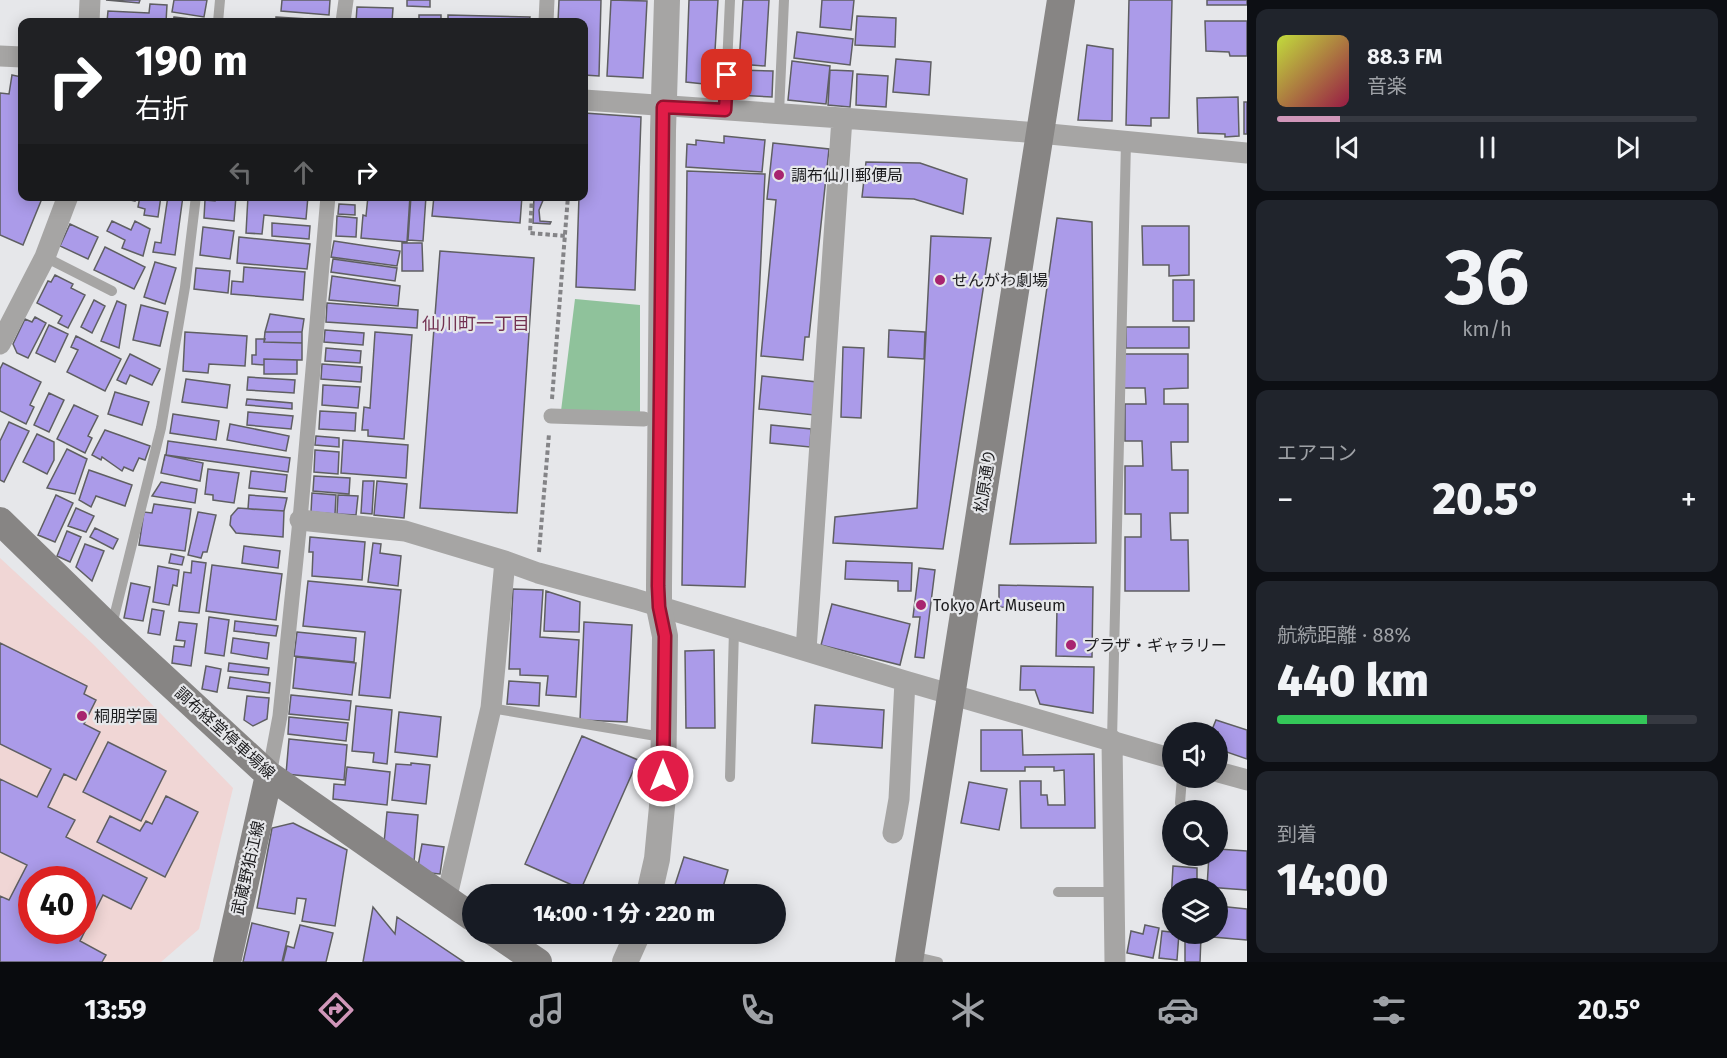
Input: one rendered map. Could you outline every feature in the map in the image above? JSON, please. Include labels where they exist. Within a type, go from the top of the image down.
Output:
[{"type":"main road","name":"松原通り","points":[[910,959],[1061,0]]},
{"type":"main road","name":"調布経堂停車場線","points":[[0,521],[111,628],[269,774],[462,910]]},
{"type":"main road","name":"武蔵野狛江線","points":[[224,959],[269,774]]},
{"type":"main road","points":[[511,944],[538,962]]},
{"type":"street","points":[[89,18],[90,0]]},
{"type":"street","points":[[344,18],[346,0]]},
{"type":"street","points":[[546,18],[547,0]]},
{"type":"street","points":[[651,884],[657,859],[663,796],[665,636],[659,607],[663,107],[667,0]]},
{"type":"street","points":[[0,56],[18,57]]},
{"type":"street","points":[[588,100],[842,118],[1247,153]]},
{"type":"street","points":[[806,650],[842,118]]},
{"type":"street","points":[[0,344],[45,257],[66,201]]},
{"type":"street","points":[[269,774],[280,716],[300,520],[328,201]]},
{"type":"street","points":[[550,416],[644,419]]},
{"type":"street","points":[[300,520],[405,531],[538,573],[1162,756]]},
{"type":"street","points":[[446,900],[491,708],[505,561]]},
{"type":"street","points":[[893,833],[899,799],[905,681]]},
{"type":"street","points":[[1112,740],[1115,962]]},
{"type":"street","points":[[1228,775],[1247,780]]},
{"type":"street","points":[[625,962],[633,944]]},
{"type":"lane","points":[[218,18],[220,0]]},
{"type":"lane","points":[[725,110],[730,0]]},
{"type":"lane","points":[[779,113],[784,0]]},
{"type":"lane","points":[[1112,740],[1126,142]]},
{"type":"lane","points":[[111,628],[161,428],[185,287],[195,201]]},
{"type":"lane","points":[[45,257],[112,291]]},
{"type":"lane","points":[[730,777],[734,630]]},
{"type":"lane","points":[[491,708],[662,737]]},
{"type":"lane","points":[[1058,892],[1114,892]]},
{"type":"lane","points":[[910,959],[938,962]]},
{"type":"path","points":[[532,201],[530,233],[566,236]]},
{"type":"path","points":[[538,573],[568,201]]},
{"type":"shaded area","name":"桐朋学園","points":[[0,558],[94,645],[233,788],[199,929],[161,962],[0,962]]},
{"type":"green space","points":[[575,299],[640,305],[640,414],[561,411]]},
{"type":"building","points":[[106,0],[140,0],[139,3]]},
{"type":"building","points":[[174,0],[207,0],[204,17],[172,12]]},
{"type":"building","points":[[282,0],[330,0],[329,15],[281,11]]},
{"type":"building","points":[[407,0],[430,0],[430,7],[407,6]]},
{"type":"building","points":[[559,0],[601,0],[599,76],[588,75],[588,18],[558,18]]},
{"type":"building","points":[[611,0],[647,1],[643,78],[607,76]]},
{"type":"building","points":[[689,0],[718,0],[713,85],[686,82]]},
{"type":"building","points":[[743,0],[769,0],[765,66],[739,64]]},
{"type":"building","points":[[822,0],[854,0],[851,30],[820,27]]},
{"type":"building","points":[[1129,0],[1172,0],[1169,118],[1151,118],[1151,126],[1126,125]]},
{"type":"building","points":[[1207,0],[1247,0],[1247,5],[1207,5]]},
{"type":"building","points":[[150,4],[167,5],[166,18],[107,18],[108,11],[149,13]]},
{"type":"building","points":[[357,7],[393,8],[392,18],[356,18]]},
{"type":"building","points":[[419,15],[441,15],[441,18],[419,18]]},
{"type":"building","points":[[448,15],[530,17],[530,18],[448,18]]},
{"type":"building","points":[[857,16],[896,18],[895,47],[855,45]]},
{"type":"building","points":[[1205,21],[1247,21],[1247,56],[1230,56],[1229,52],[1206,51]]},
{"type":"building","points":[[797,32],[853,39],[850,65],[794,58]]},
{"type":"building","points":[[1087,45],[1113,49],[1112,121],[1078,120]]},
{"type":"building","points":[[896,59],[931,62],[929,95],[893,92]]},
{"type":"building","points":[[792,61],[830,66],[826,104],[788,100]]},
{"type":"building","points":[[738,70],[773,71],[772,97],[737,95]]},
{"type":"building","points":[[830,70],[853,71],[850,107],[828,105]]},
{"type":"building","points":[[857,74],[888,76],[886,107],[856,105]]},
{"type":"building","points":[[12,75],[18,76],[18,201],[41,201],[23,245],[0,235],[0,93],[9,94]]},
{"type":"building","points":[[1238,97],[1239,136],[1225,137],[1225,134],[1198,133],[1197,98]]},
{"type":"building","points":[[1244,102],[1247,102],[1247,134],[1244,134]]},
{"type":"building","points":[[588,113],[641,117],[635,290],[576,287],[579,201],[588,201]]},
{"type":"building","points":[[724,136],[765,140],[762,172],[686,167],[687,144],[696,145],[696,140],[724,143]]},
{"type":"building","points":[[773,143],[829,149],[809,337],[805,337],[803,360],[761,356],[776,200],[767,199]]},
{"type":"building","points":[[866,162],[920,163],[967,179],[963,214],[914,199],[862,197]]},
{"type":"building","points":[[687,171],[765,174],[745,587],[682,585]]},
{"type":"building","points":[[139,201],[160,201],[158,217],[144,215],[145,209],[138,207]]},
{"type":"building","points":[[167,201],[182,201],[175,255],[153,252],[155,242],[161,243]]},
{"type":"building","points":[[205,201],[236,201],[234,221],[204,218]]},
{"type":"building","points":[[248,201],[308,201],[306,219],[264,215],[262,234],[246,233]]},
{"type":"building","points":[[368,201],[410,201],[407,242],[361,238],[363,215],[366,216]]},
{"type":"building","points":[[411,201],[426,201],[423,241],[408,240]]},
{"type":"building","points":[[434,201],[522,201],[520,223],[432,216]]},
{"type":"building","points":[[534,201],[543,201],[539,210],[540,221],[551,222],[550,224],[533,223]]},
{"type":"building","points":[[339,204],[355,205],[355,215],[338,214]]},
{"type":"building","points":[[337,216],[357,218],[356,237],[336,236]]},
{"type":"building","points":[[1057,218],[1092,222],[1096,543],[1010,544]]},
{"type":"building","points":[[112,221],[131,230],[135,221],[150,229],[143,256],[122,248],[125,240],[107,231]]},
{"type":"building","points":[[272,223],[310,226],[309,239],[272,236]]},
{"type":"building","points":[[70,224],[98,237],[88,259],[60,246]]},
{"type":"building","points":[[1142,226],[1189,226],[1189,275],[1169,276],[1169,265],[1143,265]]},
{"type":"building","points":[[203,227],[234,231],[230,259],[200,255]]},
{"type":"building","points":[[931,236],[991,238],[943,549],[833,543],[835,517],[917,508]]},
{"type":"building","points":[[239,237],[310,244],[307,269],[237,263]]},
{"type":"building","points":[[334,241],[400,251],[397,266],[331,257]]},
{"type":"building","points":[[402,243],[422,243],[423,271],[402,271]]},
{"type":"building","points":[[105,247],[145,267],[134,289],[94,270]]},
{"type":"building","points":[[440,251],[534,258],[517,513],[420,508]]},
{"type":"building","points":[[333,259],[397,268],[395,281],[331,272]]},
{"type":"building","points":[[155,262],[176,268],[165,304],[144,297]]},
{"type":"building","points":[[244,267],[305,272],[303,300],[231,294],[232,281],[243,282]]},
{"type":"building","points":[[196,268],[230,271],[228,293],[194,289]]},
{"type":"building","points":[[55,275],[73,284],[71,288],[85,295],[68,328],[58,323],[62,316],[37,303],[48,281],[51,282]]},
{"type":"building","points":[[332,276],[400,286],[398,306],[329,300]]},
{"type":"building","points":[[1173,280],[1194,280],[1194,321],[1173,321]]},
{"type":"building","points":[[94,300],[105,306],[92,333],[81,327]]},
{"type":"building","points":[[117,301],[126,305],[119,348],[101,341]]},
{"type":"building","points":[[327,303],[418,310],[417,328],[326,322]]},
{"type":"building","points":[[141,305],[168,312],[160,346],[133,340]]},
{"type":"building","points":[[270,314],[304,319],[302,332],[265,332]]},
{"type":"building","points":[[35,317],[46,323],[28,358],[17,353],[13,344],[25,319],[32,322]]},
{"type":"building","points":[[49,325],[68,334],[55,362],[36,353]]},
{"type":"building","points":[[1126,327],[1189,327],[1189,348],[1126,348]]},
{"type":"building","points":[[325,330],[364,333],[363,345],[324,342]]},
{"type":"building","points":[[889,330],[925,332],[924,359],[888,357]]},
{"type":"building","points":[[185,332],[247,336],[245,366],[209,364],[208,373],[183,371]]},
{"type":"building","points":[[265,332],[302,332],[302,343],[264,342]]},
{"type":"building","points":[[375,332],[412,335],[404,439],[368,436],[368,430],[362,430],[364,407],[370,408]]},
{"type":"building","points":[[76,336],[121,359],[105,391],[67,372],[78,350],[71,347]]},
{"type":"building","points":[[256,339],[265,339],[264,342],[302,343],[302,360],[264,359],[264,365],[252,364],[252,355],[256,355]]},
{"type":"building","points":[[843,347],[864,348],[861,418],[841,417]]},
{"type":"building","points":[[326,348],[361,351],[360,363],[325,361]]},
{"type":"building","points":[[130,354],[160,369],[152,385],[130,375],[126,384],[117,380]]},
{"type":"building","points":[[1124,354],[1188,354],[1188,388],[1164,389],[1164,404],[1188,404],[1188,442],[1171,442],[1172,470],[1188,470],[1188,513],[1170,513],[1171,540],[1188,540],[1189,591],[1125,591],[1125,537],[1141,537],[1141,514],[1125,514],[1125,466],[1143,466],[1142,441],[1125,441],[1125,404],[1146,404],[1145,388],[1124,388]]},
{"type":"building","points":[[264,359],[297,360],[297,374],[264,374]]},
{"type":"building","points":[[3,363],[41,382],[30,405],[34,407],[26,424],[0,411],[0,369]]},
{"type":"building","points":[[322,364],[362,367],[361,382],[321,379]]},
{"type":"building","points":[[762,376],[817,382],[814,415],[759,409]]},
{"type":"building","points":[[248,377],[295,380],[294,393],[247,390]]},
{"type":"building","points":[[186,379],[230,385],[227,408],[182,402]]},
{"type":"building","points":[[323,385],[360,387],[358,408],[322,405]]},
{"type":"building","points":[[115,392],[149,402],[142,425],[108,414]]},
{"type":"building","points":[[49,393],[64,400],[49,432],[34,425]]},
{"type":"building","points":[[247,399],[292,403],[292,409],[246,405]]},
{"type":"building","points":[[74,405],[98,416],[88,436],[92,438],[85,453],[57,439]]},
{"type":"building","points":[[320,411],[356,413],[355,431],[319,429]]},
{"type":"building","points":[[248,412],[293,416],[291,429],[247,425]]},
{"type":"building","points":[[173,414],[219,421],[216,440],[170,433]]},
{"type":"building","points":[[9,422],[29,431],[4,482],[0,480],[0,441]]},
{"type":"building","points":[[230,424],[289,436],[286,451],[227,440]]},
{"type":"building","points":[[771,425],[811,429],[810,447],[770,443]]},
{"type":"building","points":[[105,430],[150,446],[145,460],[139,458],[133,471],[124,467],[122,471],[102,457],[101,460],[92,455]]},
{"type":"building","points":[[37,434],[54,442],[54,460],[47,474],[23,462]]},
{"type":"building","points":[[316,436],[339,438],[339,447],[315,445]]},
{"type":"building","points":[[343,440],[408,445],[406,478],[341,473]]},
{"type":"building","points":[[168,441],[290,458],[288,472],[166,455]]},
{"type":"building","points":[[67,449],[87,459],[75,494],[47,488]]},
{"type":"building","points":[[315,450],[339,452],[338,474],[314,472]]},
{"type":"building","points":[[165,455],[203,463],[200,481],[161,473]]},
{"type":"building","points":[[208,469],[239,473],[234,503],[213,500],[213,495],[205,494]]},
{"type":"building","points":[[89,470],[132,485],[125,506],[96,496],[91,507],[79,500]]},
{"type":"building","points":[[251,471],[287,475],[285,492],[249,488]]},
{"type":"building","points":[[314,476],[350,478],[349,494],[313,491]]},
{"type":"building","points":[[363,481],[374,481],[372,514],[361,513]]},
{"type":"building","points":[[377,481],[407,484],[404,518],[374,515]]},
{"type":"building","points":[[161,482],[197,489],[195,503],[152,496]]},
{"type":"building","points":[[312,493],[336,495],[335,514],[311,512]]},
{"type":"building","points":[[56,495],[73,503],[55,542],[38,535]]},
{"type":"building","points":[[249,495],[287,498],[284,511],[248,509]]},
{"type":"building","points":[[338,495],[358,496],[356,515],[337,514]]},
{"type":"building","points":[[154,504],[191,509],[185,551],[139,545],[144,512],[152,513]]},
{"type":"building","points":[[76,508],[94,516],[86,532],[68,526]]},
{"type":"building","points":[[238,508],[284,511],[283,537],[236,533],[230,525],[231,516]]},
{"type":"building","points":[[198,512],[216,515],[207,552],[203,552],[201,558],[188,555]]},
{"type":"building","points":[[95,528],[118,539],[113,549],[90,537]]},
{"type":"building","points":[[67,531],[81,537],[70,562],[57,556]]},
{"type":"building","points":[[310,537],[365,542],[362,580],[312,576],[313,552],[309,552]]},
{"type":"building","points":[[373,543],[381,544],[380,553],[401,556],[398,586],[368,582]]},
{"type":"building","points":[[85,544],[104,551],[92,581],[76,567]]},
{"type":"building","points":[[244,546],[280,551],[278,568],[242,563]]},
{"type":"building","points":[[171,554],[184,557],[182,565],[169,563]]},
{"type":"building","points":[[192,561],[206,563],[199,613],[179,611],[184,572],[191,573]]},
{"type":"building","points":[[846,561],[912,563],[911,591],[898,591],[898,581],[845,579]]},
{"type":"building","points":[[212,565],[282,574],[276,620],[206,611]]},
{"type":"building","points":[[158,566],[179,570],[177,586],[173,585],[169,605],[153,602]]},
{"type":"building","points":[[919,568],[935,570],[924,658],[915,657],[920,617],[913,617]]},
{"type":"building","points":[[308,581],[401,590],[390,698],[359,695],[365,632],[303,626]]},
{"type":"building","points":[[131,583],[150,587],[143,621],[124,618]]},
{"type":"building","points":[[999,585],[1093,587],[1092,657],[1056,656],[1057,608],[999,607]]},
{"type":"building","points":[[513,589],[543,590],[540,637],[579,640],[576,697],[546,695],[548,676],[520,675],[520,669],[509,669]]},
{"type":"building","points":[[546,591],[580,602],[579,632],[544,631]]},
{"type":"building","points":[[832,604],[910,624],[900,665],[821,645]]},
{"type":"building","points":[[152,609],[164,611],[160,635],[148,633]]},
{"type":"building","points":[[209,617],[229,620],[224,656],[205,653]]},
{"type":"building","points":[[235,621],[278,626],[276,636],[234,631]]},
{"type":"building","points":[[179,622],[197,624],[191,666],[172,663],[174,646],[184,647],[185,641],[176,640]]},
{"type":"building","points":[[584,622],[632,625],[627,722],[580,720]]},
{"type":"building","points":[[297,632],[356,638],[354,662],[294,656]]},
{"type":"building","points":[[233,638],[269,643],[267,659],[231,653]]},
{"type":"building","points":[[0,643],[87,686],[84,694],[96,700],[84,724],[100,732],[76,780],[64,774],[48,807],[75,820],[66,837],[147,878],[131,909],[103,895],[96,909],[96,866],[26,866],[0,852],[0,779],[37,797],[51,769],[0,744]]},
{"type":"building","points":[[714,650],[715,728],[686,728],[685,651]]},
{"type":"building","points":[[296,657],[356,663],[352,695],[293,688]]},
{"type":"building","points":[[229,663],[269,668],[268,675],[228,671]]},
{"type":"building","points":[[206,666],[221,669],[217,692],[202,689]]},
{"type":"building","points":[[1021,666],[1094,667],[1093,713],[1040,704],[1035,690],[1020,690]]},
{"type":"building","points":[[230,677],[270,683],[269,693],[228,688]]},
{"type":"building","points":[[509,681],[540,683],[539,706],[507,704]]},
{"type":"building","points":[[291,695],[351,701],[349,720],[289,714]]},
{"type":"building","points":[[247,696],[269,698],[267,719],[253,726],[244,720]]},
{"type":"building","points":[[815,705],[884,710],[882,748],[812,743]]},
{"type":"building","points":[[356,706],[392,710],[387,764],[373,762],[374,753],[352,751]]},
{"type":"building","points":[[399,712],[441,717],[437,757],[395,752]]},
{"type":"building","points":[[289,717],[348,723],[346,741],[288,734]]},
{"type":"building","points":[[1228,724],[1247,730],[1247,759],[1228,752]]},
{"type":"building","points":[[981,730],[1022,730],[1023,755],[1094,754],[1095,828],[1021,828],[1020,781],[1041,781],[1041,795],[1047,795],[1048,805],[1065,805],[1064,770],[1054,771],[1054,767],[1025,767],[1025,771],[981,771]]},
{"type":"building","points":[[582,736],[638,760],[583,884],[570,884],[525,864]]},
{"type":"building","points":[[289,739],[347,745],[344,780],[286,774]]},
{"type":"building","points":[[108,742],[166,771],[141,821],[83,792]]},
{"type":"building","points":[[411,763],[430,765],[426,804],[392,800],[396,764],[411,765]]},
{"type":"building","points":[[347,767],[390,772],[387,805],[333,799],[334,784],[345,785]]},
{"type":"building","points":[[969,782],[1007,789],[999,830],[961,823]]},
{"type":"building","points":[[166,796],[198,812],[165,877],[97,842],[110,816],[140,831],[146,821],[152,824]]},
{"type":"building","points":[[387,812],[418,815],[414,862],[384,843]]},
{"type":"building","points":[[293,823],[347,850],[335,926],[302,921],[306,899],[297,898],[295,914],[257,908],[272,828]]},
{"type":"building","points":[[422,844],[444,847],[440,874],[430,873],[418,866]]},
{"type":"building","points":[[1228,850],[1247,851],[1247,890],[1228,889],[1228,878],[1208,878],[1208,866],[1228,866]]},
{"type":"building","points":[[684,857],[728,870],[724,884],[675,884]]},
{"type":"building","points":[[1173,866],[1197,868],[1197,878],[1172,878]]},
{"type":"building","points":[[18,882],[18,944],[86,944],[106,955],[102,962],[0,962],[0,896],[9,900]]},
{"type":"building","points":[[373,907],[395,934],[397,917],[464,962],[363,962]]},
{"type":"building","points":[[1228,907],[1247,909],[1247,940],[1228,938]]},
{"type":"building","points":[[252,923],[289,932],[282,962],[243,962]]},
{"type":"building","points":[[300,925],[333,933],[326,962],[283,962],[287,946],[294,948]]},
{"type":"building","points":[[1145,925],[1159,928],[1153,958],[1127,953],[1131,931],[1143,934]]},
{"type":"building","points":[[1162,931],[1162,944],[1178,944],[1177,960],[1159,958]]},
{"type":"building","points":[[1185,944],[1201,944],[1200,962],[1185,962]]},
{"type":"place","name":"調布仙川郵便局","points":[[779,175]]},
{"type":"place","name":"せんがわ劇場","points":[[940,280]]},
{"type":"place","name":"Tokyo Art Museum","points":[[921,605]]},
{"type":"place","name":"プラザ・ギャラリー","points":[[1071,645]]},
{"type":"place","name":"桐朋学園","points":[[82,716]]},
{"type":"district","name":"仙川町一丁目","points":[[476,324]]},
{"type":"route","points":[[663,776],[665,636],[659,607],[658,586],[663,107],[725,110],[727,75]]}]
